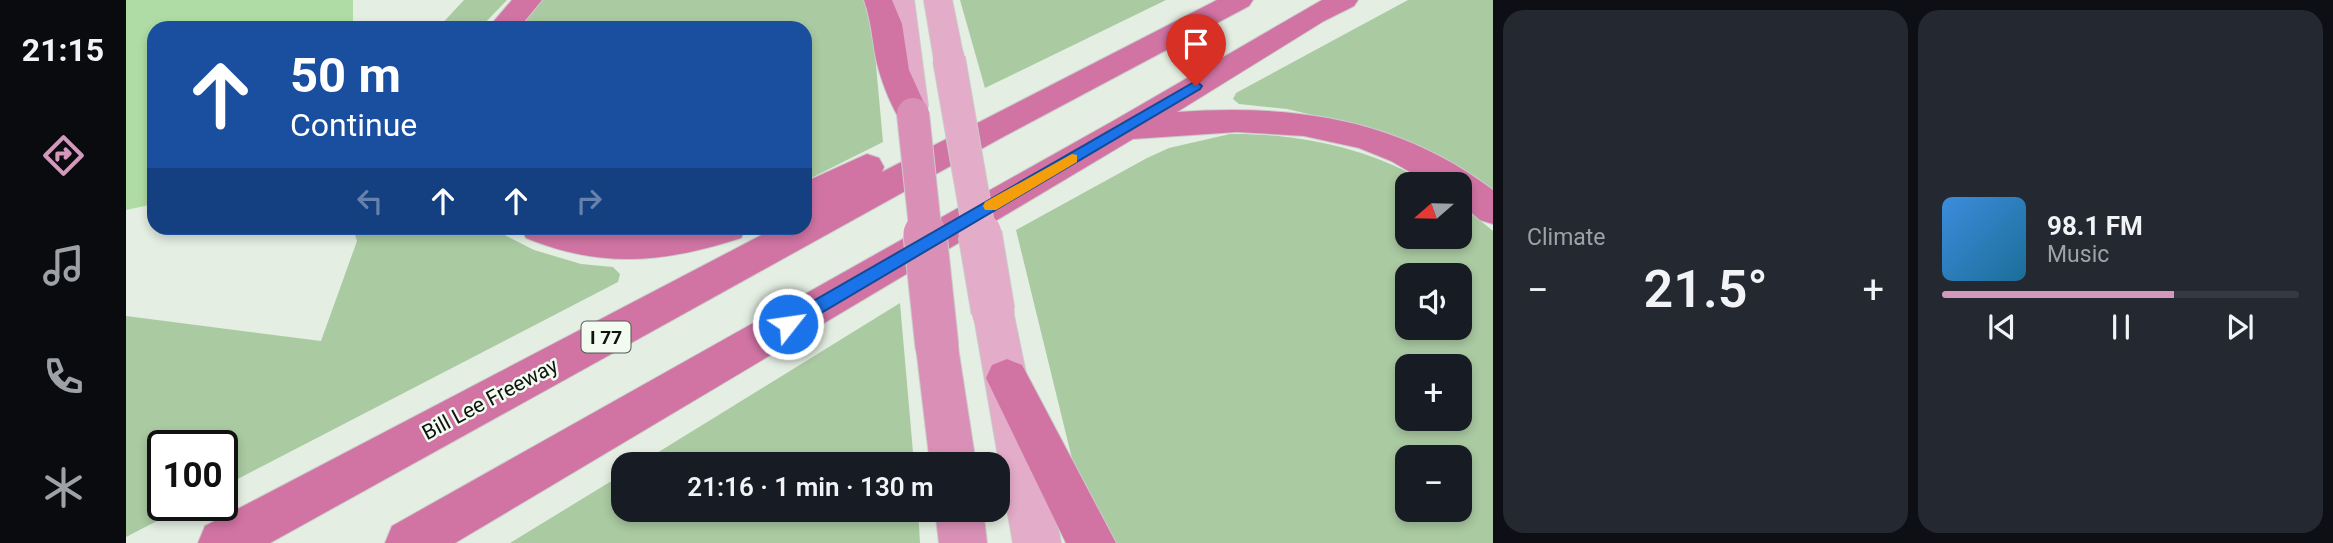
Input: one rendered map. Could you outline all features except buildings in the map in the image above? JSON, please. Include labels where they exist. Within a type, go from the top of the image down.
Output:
[{"type":"highway","points":[[509,21],[528,0]]},
{"type":"highway","points":[[878,0],[907,92],[951,452]]},
{"type":"highway","name":"Bill Lee Freeway","points":[[812,225],[1239,0]]},
{"type":"highway","points":[[409,543],[1344,0]]},
{"type":"highway","points":[[1125,128],[1221,119],[1313,125],[1363,137],[1404,152],[1438,172]]},
{"type":"highway","points":[[812,195],[894,154],[989,130]]},
{"type":"highway","points":[[1472,194],[1493,210]]},
{"type":"highway","points":[[561,235],[593,246],[640,245],[692,235]]},
{"type":"highway","name":"Bill Lee Freeway","points":[[222,543],[794,235]]},
{"type":"highway","points":[[1007,378],[1092,543]]},
{"type":"highway","points":[[961,522],[963,543]]},
{"type":"main road","points":[[900,0],[907,92]]},
{"type":"main road","points":[[938,0],[1037,543]]},
{"type":"green space","points":[[464,0],[507,0],[487,21],[444,21]]},
{"type":"green space","points":[[543,0],[865,0],[872,21],[883,142],[812,178],[812,21],[523,21]]},
{"type":"green space","points":[[960,0],[1166,0],[985,88]]},
{"type":"green space","points":[[1408,0],[1493,0],[1493,196],[1472,185],[1472,172],[1446,172],[1351,124],[1287,109],[1239,104],[1233,99],[1236,93]]},
{"type":"green space","points":[[1230,134],[1280,136],[1332,145],[1358,152],[1408,172],[1395,172],[1395,249],[1472,249],[1472,214],[1493,231],[1493,543],[1107,543],[1078,483],[1016,230],[1169,148]]},
{"type":"green space","points":[[355,235],[505,235],[534,250],[581,264],[613,267],[620,274],[618,282],[238,479],[238,430],[147,430],[147,521],[157,521],[126,537],[126,316],[321,341],[357,241]]},
{"type":"green space","points":[[900,303],[913,452],[658,452]]},
{"type":"green space","points":[[611,481],[611,522],[919,522],[920,543],[510,543]]},
{"type":"slow traffic","points":[[991,206],[1072,159]]},
{"type":"route","points":[[788,324],[1196,86]]}]
